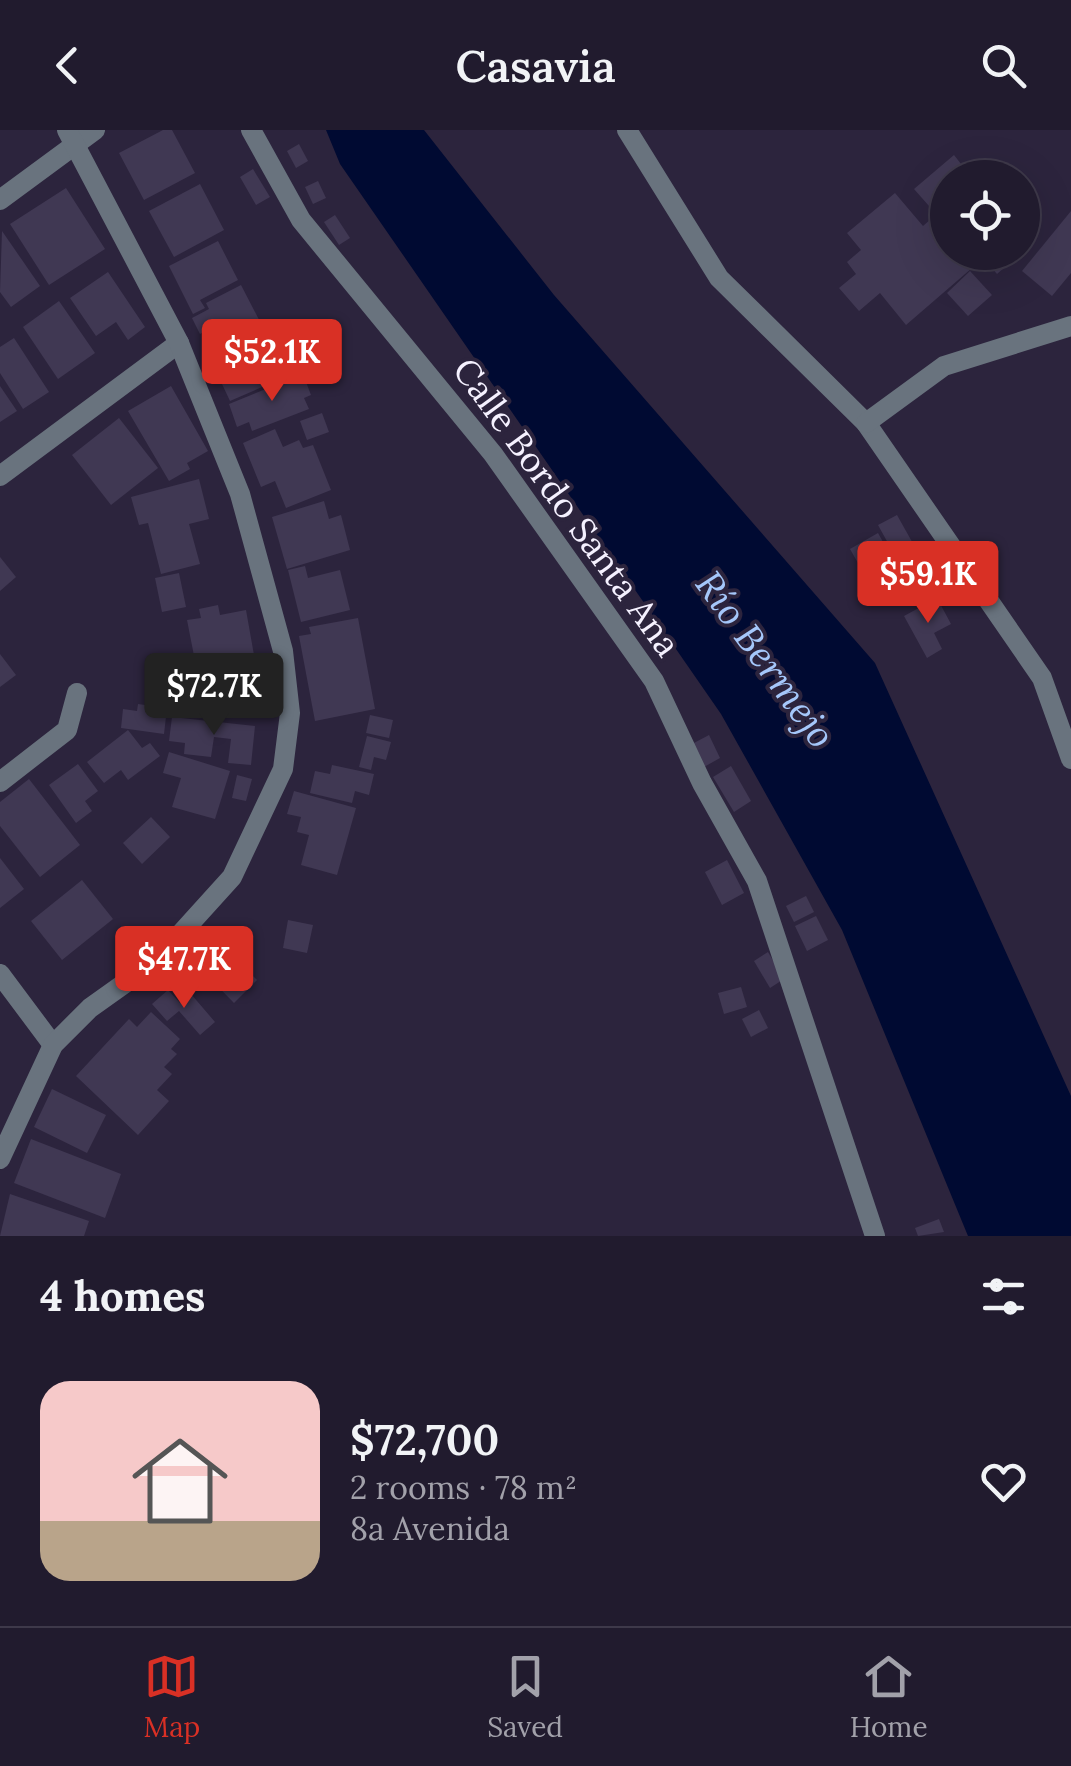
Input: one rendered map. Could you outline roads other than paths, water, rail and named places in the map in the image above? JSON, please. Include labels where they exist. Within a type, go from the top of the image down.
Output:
[{"type":"street","points":[[0,200],[72,137],[96,130]]},
{"type":"street","name":"Calle Bordo Santa Ana","points":[[251,130],[301,220],[494,454],[654,681],[702,783],[756,881],[874,1236]]},
{"type":"street","points":[[627,130],[719,278],[866,423],[1042,678],[1071,759]]},
{"type":"street","points":[[0,1159],[53,1046],[90,1008],[156,961],[232,877],[283,769],[290,713],[284,651],[240,494],[179,343],[72,137]]},
{"type":"street","points":[[866,423],[944,366],[1071,326]]},
{"type":"street","points":[[0,476],[179,343]]},
{"type":"street","points":[[0,782],[67,730],[77,693]]},
{"type":"street","points":[[0,974],[53,1046]]},
{"type":"water","name":"Río Bermejo","points":[[326,130],[424,130],[554,295],[875,663],[1071,1096],[1071,1236],[968,1236],[842,930],[721,714],[340,164]]}]
